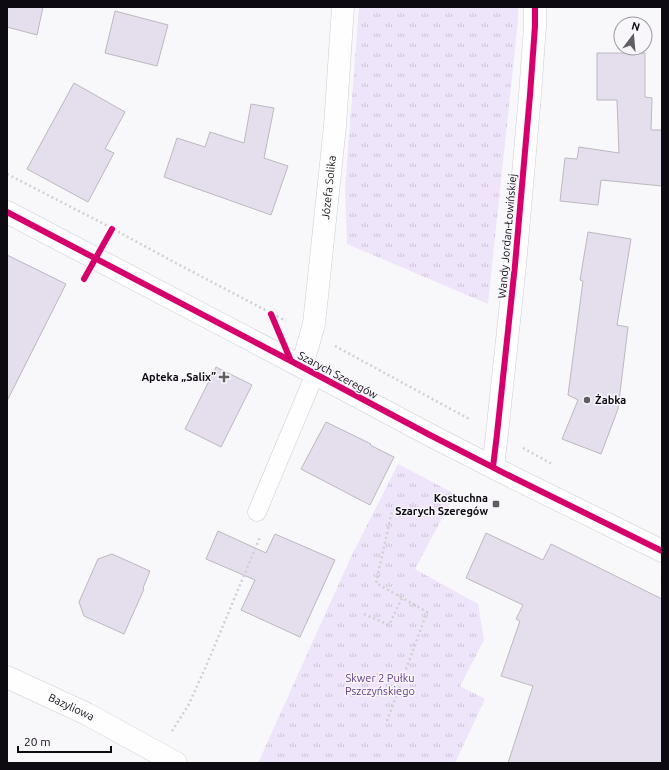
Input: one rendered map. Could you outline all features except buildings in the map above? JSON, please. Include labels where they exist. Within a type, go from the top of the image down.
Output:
[{"type":"street","name":"Józefa Solika","points":[[309,370],[311,332],[314,324],[335,126],[343,7]]},
{"type":"street","name":"Wandy Jordan-Łowińskiej","points":[[493,467],[498,434],[515,265],[536,7]]},
{"type":"street","name":"Szarych Szeregów","points":[[7,212],[493,467],[662,551]]},
{"type":"street","name":"Bazyliowa","points":[[7,677],[87,714],[167,758]]},
{"type":"lane","points":[[257,512],[309,370]]},
{"type":"path","points":[[7,174],[271,314],[311,332],[557,467]]},
{"type":"path","points":[[96,258],[112,229]]},
{"type":"path","points":[[271,314],[274,320]]},
{"type":"path","points":[[167,758],[261,532],[257,512]]},
{"type":"path","points":[[387,721],[427,612],[376,583],[392,512]]},
{"type":"path","points":[[364,614],[389,625],[402,598]]},
{"type":"green space","points":[[359,7],[518,7],[518,21],[488,304],[347,244],[345,188]]},
{"type":"green space","name":"Skwer 2 Pułku Pszczyńskiego","points":[[398,464],[455,494],[415,569],[478,604],[484,640],[460,686],[485,699],[455,763],[258,763],[350,559]]},
{"type":"cycle path","points":[[493,467],[515,265],[530,95],[535,7]]},
{"type":"cycle path","points":[[7,212],[428,434],[662,551]]},
{"type":"cycle path","points":[[84,279],[112,229]]},
{"type":"cycle path","points":[[271,314],[291,361]]},
{"type":"place","name":"Apteka „Salix”","points":[[224,377]]},
{"type":"place","name":"Żabka","points":[[587,400]]},
{"type":"place","name":"Kostuchna Szarych Szeregów","points":[[496,504]]}]
